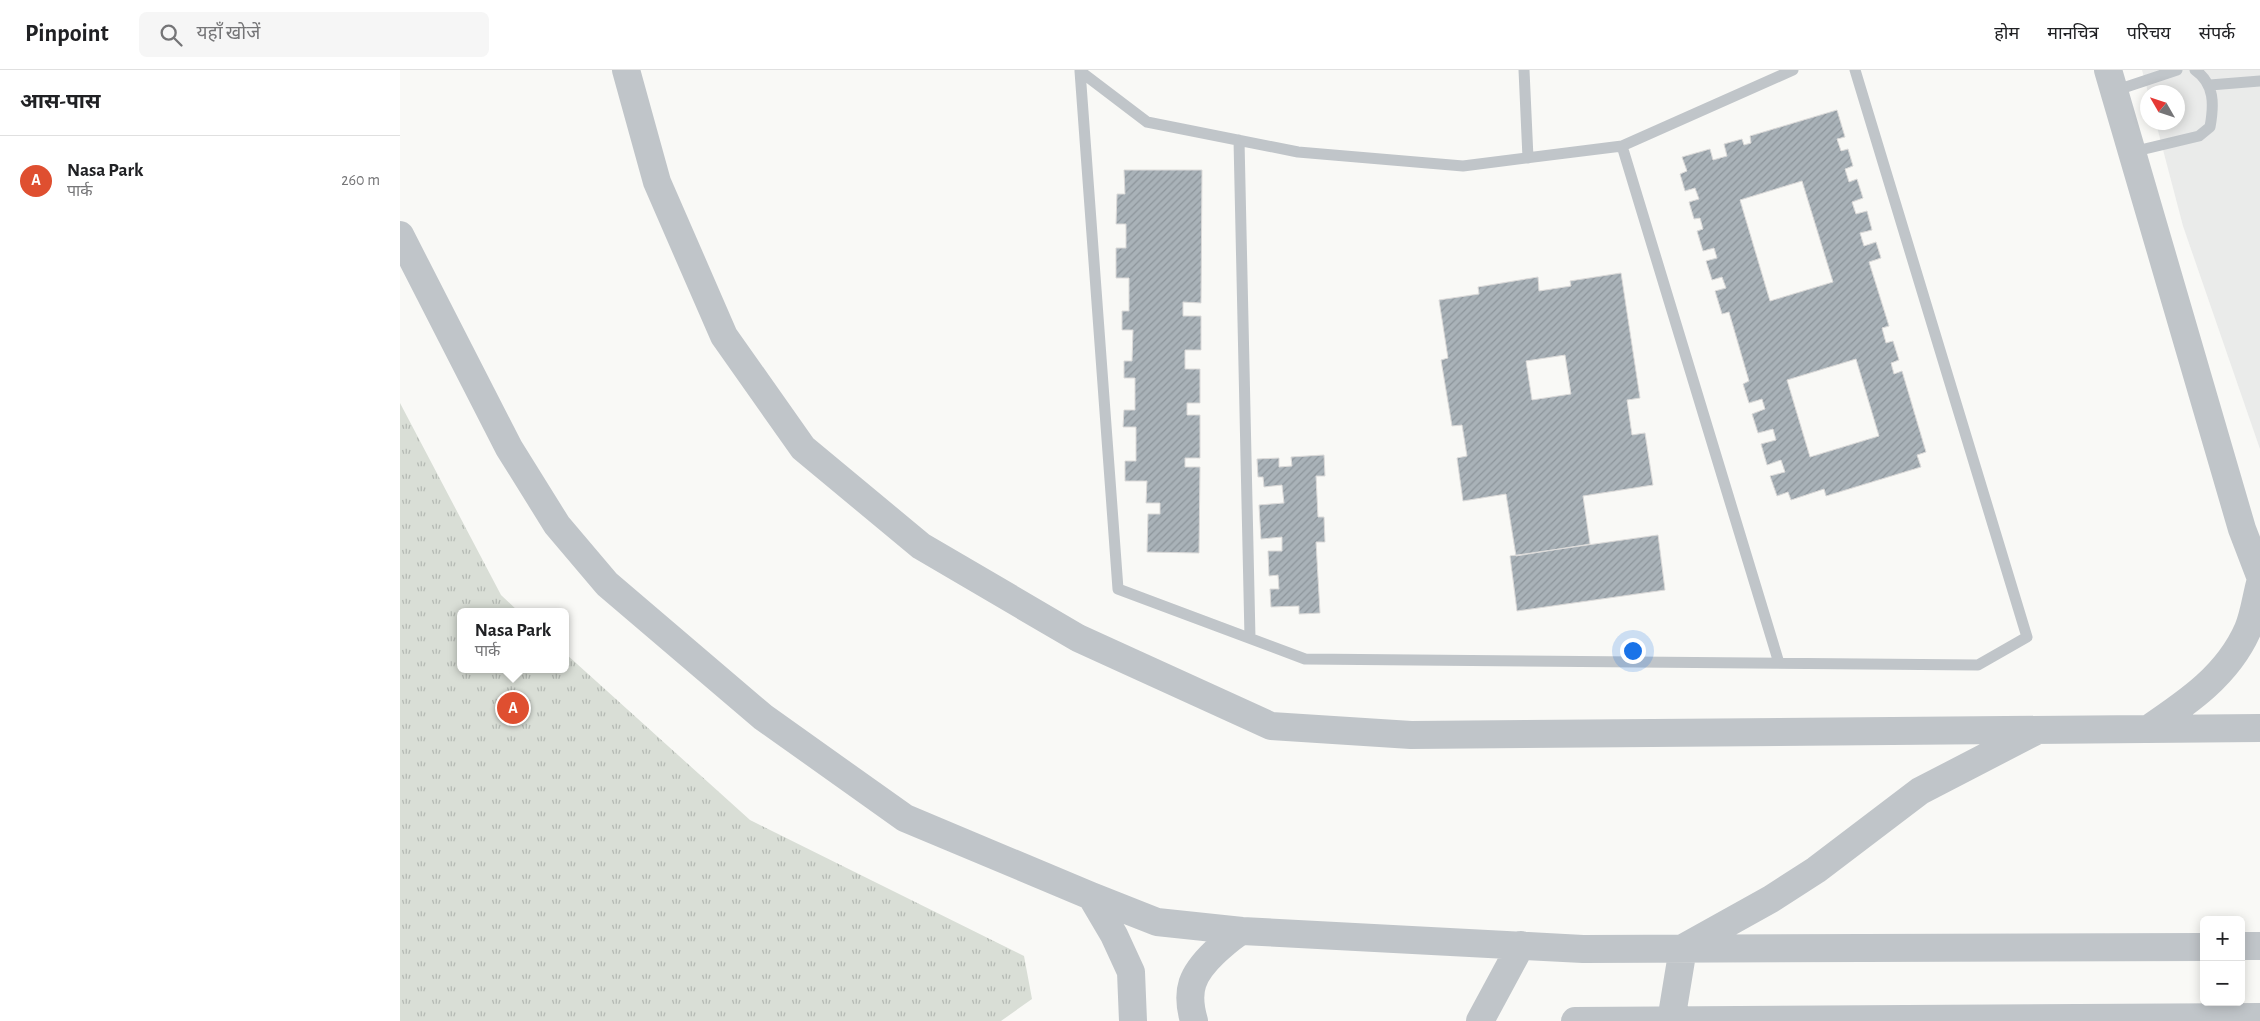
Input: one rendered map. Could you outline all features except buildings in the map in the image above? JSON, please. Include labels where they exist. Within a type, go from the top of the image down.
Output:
[{"type":"street","points":[[626,70],[657,182],[724,336],[803,448],[922,546],[1078,638],[1271,726],[1411,735],[2260,728]]},
{"type":"street","points":[[2111,81],[2242,529],[2260,576]]},
{"type":"street","points":[[400,235],[509,448],[557,525],[606,584],[763,717],[905,818],[1091,896],[1157,922],[1242,931],[1583,949],[2200,947]]},
{"type":"street","points":[[2148,729],[2191,700],[2215,678],[2234,656],[2248,627],[2260,583]]},
{"type":"street","points":[[1683,948],[1771,899],[1816,870],[1920,792],[2038,730]]},
{"type":"street","points":[[1091,896],[1114,935],[1131,972],[1133,1021]]},
{"type":"street","points":[[1194,1021],[1190,1004],[1192,982],[1198,971],[1232,936],[1242,931]]},
{"type":"street","points":[[1480,1021],[1521,946]]},
{"type":"street","points":[[2245,946],[2260,946]]},
{"type":"street","points":[[1671,1021],[1683,948]]},
{"type":"street","points":[[1575,1021],[2260,1016]]},
{"type":"lane","points":[[1524,70],[1528,158]]},
{"type":"lane","points":[[1793,70],[1622,146],[1463,166],[1298,152],[1147,122],[1080,71],[1118,589],[1305,658],[1978,665],[2027,637],[1855,70]]},
{"type":"lane","points":[[2111,81],[2177,70]]},
{"type":"lane","points":[[2132,152],[2200,136],[2210,127],[2213,108],[2210,85],[2195,70]]},
{"type":"lane","points":[[2210,85],[2260,81]]},
{"type":"lane","points":[[1240,140],[1250,638]]},
{"type":"lane","points":[[1622,146],[1779,663]]},
{"type":"shaded area","points":[[2142,70],[2260,70],[2260,449],[2183,226],[2158,130],[2185,130],[2185,85],[2146,85]]},
{"type":"green space","points":[[400,403],[501,595],[515,608],[457,608],[457,673],[569,673],[569,657],[750,820],[1024,956],[1032,999],[1001,1021],[400,1021]]},
{"type":"place","name":"Nasa Park","points":[[513,708]]}]
